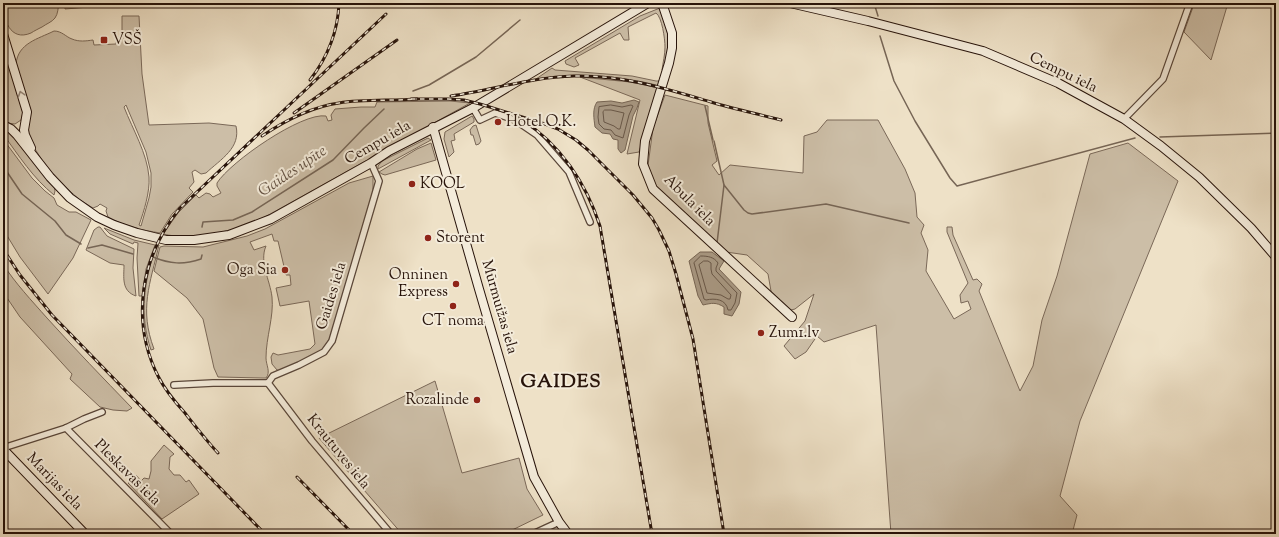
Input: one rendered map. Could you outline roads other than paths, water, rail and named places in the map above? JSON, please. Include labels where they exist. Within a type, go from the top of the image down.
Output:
[{"type":"main road","name":"Cempu iela","points":[[3,125],[11,130],[50,177],[70,198],[97,217],[137,233],[166,240],[194,240],[229,234],[271,219],[371,163],[389,151],[433,127],[473,108],[648,3]]},
{"type":"main road","name":"Abula iela","points":[[662,3],[672,33],[672,48],[666,75],[645,141],[644,164],[653,189],[792,317]]},
{"type":"main road","name":"Cempu iela","points":[[790,3],[868,21],[983,51],[1058,83],[1124,119],[1161,146],[1198,176],[1251,228],[1276,257]]},
{"type":"main road","name":"Cempu iela","points":[[3,34],[27,112],[25,135],[34,156]]},
{"type":"main road","points":[[11,130],[17,129],[25,122]]},
{"type":"main road","name":"Mūrmuižas iela","points":[[433,127],[534,477],[559,522],[568,534]]},
{"type":"main road","name":"Marijas iela","points":[[3,448],[84,534]]},
{"type":"street","points":[[1124,119],[1164,79],[1190,3]]},
{"type":"street","points":[[473,108],[480,120],[495,113],[515,120],[537,135],[569,172],[590,222]]},
{"type":"street","name":"Gaides iela","points":[[268,384],[273,376],[324,352],[332,341],[379,181],[371,163]]},
{"type":"street","points":[[174,385],[213,383],[268,384]]},
{"type":"street","name":"Krautuves iela","points":[[268,384],[312,440],[391,534]]},
{"type":"street","points":[[3,448],[66,428],[102,412]]},
{"type":"street","name":"Pleskavas iela","points":[[66,428],[171,534]]},
{"type":"street","points":[[533,534],[559,522]]},
{"type":"water","points":[[634,100],[639,102],[633,116],[625,150],[621,153],[618,149],[618,140],[613,139],[610,134],[602,133],[595,127],[594,108],[597,102],[611,101],[622,103]]},
{"type":"water","points":[[700,252],[712,252],[724,261],[719,269],[741,292],[739,304],[732,316],[724,314],[724,307],[719,304],[711,303],[703,305],[698,296],[689,261]]},
{"type":"waterway","points":[[874,3],[878,16]]},
{"type":"waterway","name":"Gaides upīte","points":[[413,91],[429,85],[476,57],[520,20]]},
{"type":"waterway","points":[[880,36],[894,81],[915,121],[950,178],[957,186],[1135,138]]},
{"type":"waterway","points":[[705,106],[713,140]]},
{"type":"waterway","name":"Gaides upīte","points":[[202,227],[203,222],[233,220],[252,212],[333,160],[384,109]]},
{"type":"waterway","points":[[1160,137],[1276,133]]},
{"type":"waterway","points":[[714,141],[724,185]]},
{"type":"waterway","name":"Gaides upīte","points":[[3,166],[22,194],[55,221],[66,235],[81,244]]},
{"type":"waterway","points":[[717,243],[724,185],[744,210],[752,214],[826,204],[909,223]]},
{"type":"waterway","name":"Gaides upīte","points":[[88,248],[102,245],[133,254]]},
{"type":"waterway","name":"Gaides upīte","points":[[153,257],[165,261],[182,263],[201,259],[202,255]]},
{"type":"railway","points":[[310,80],[322,63],[334,34],[339,3]]},
{"type":"railway","points":[[218,453],[167,391],[158,376],[149,355],[144,333],[142,311],[144,289],[149,267],[156,247],[180,208],[386,14]]},
{"type":"railway","points":[[294,113],[397,40]]},
{"type":"railway","points":[[451,96],[527,81],[558,77],[592,76],[643,83],[781,120]]},
{"type":"railway","points":[[411,99],[464,100],[558,129],[576,140],[588,150],[633,195],[652,218],[669,251],[693,339],[724,534]]},
{"type":"railway","points":[[262,136],[299,115],[329,105],[358,101],[417,99]]},
{"type":"railway","points":[[522,120],[548,141],[570,166],[587,195],[600,226],[652,534]]},
{"type":"railway","points":[[3,249],[20,275],[52,315],[265,534]]},
{"type":"railway","points":[[297,477],[353,534]]},
{"type":"place","name":"VSŠ","points":[[104,40]]},
{"type":"place","name":"Hotel O.K.","points":[[498,122]]},
{"type":"place","name":"KOOL","points":[[412,184]]},
{"type":"place","name":"Storent","points":[[428,238]]},
{"type":"place","name":"Oga Sia","points":[[285,270]]},
{"type":"place","name":"Onninen Express","points":[[456,284]]},
{"type":"place","name":"CT noma","points":[[453,306]]},
{"type":"place","name":"Zum1.lv","points":[[761,333]]},
{"type":"place","name":"Rozalinde","points":[[477,400]]},
{"type":"district","name":"GAIDES","points":[[561,382]]}]
